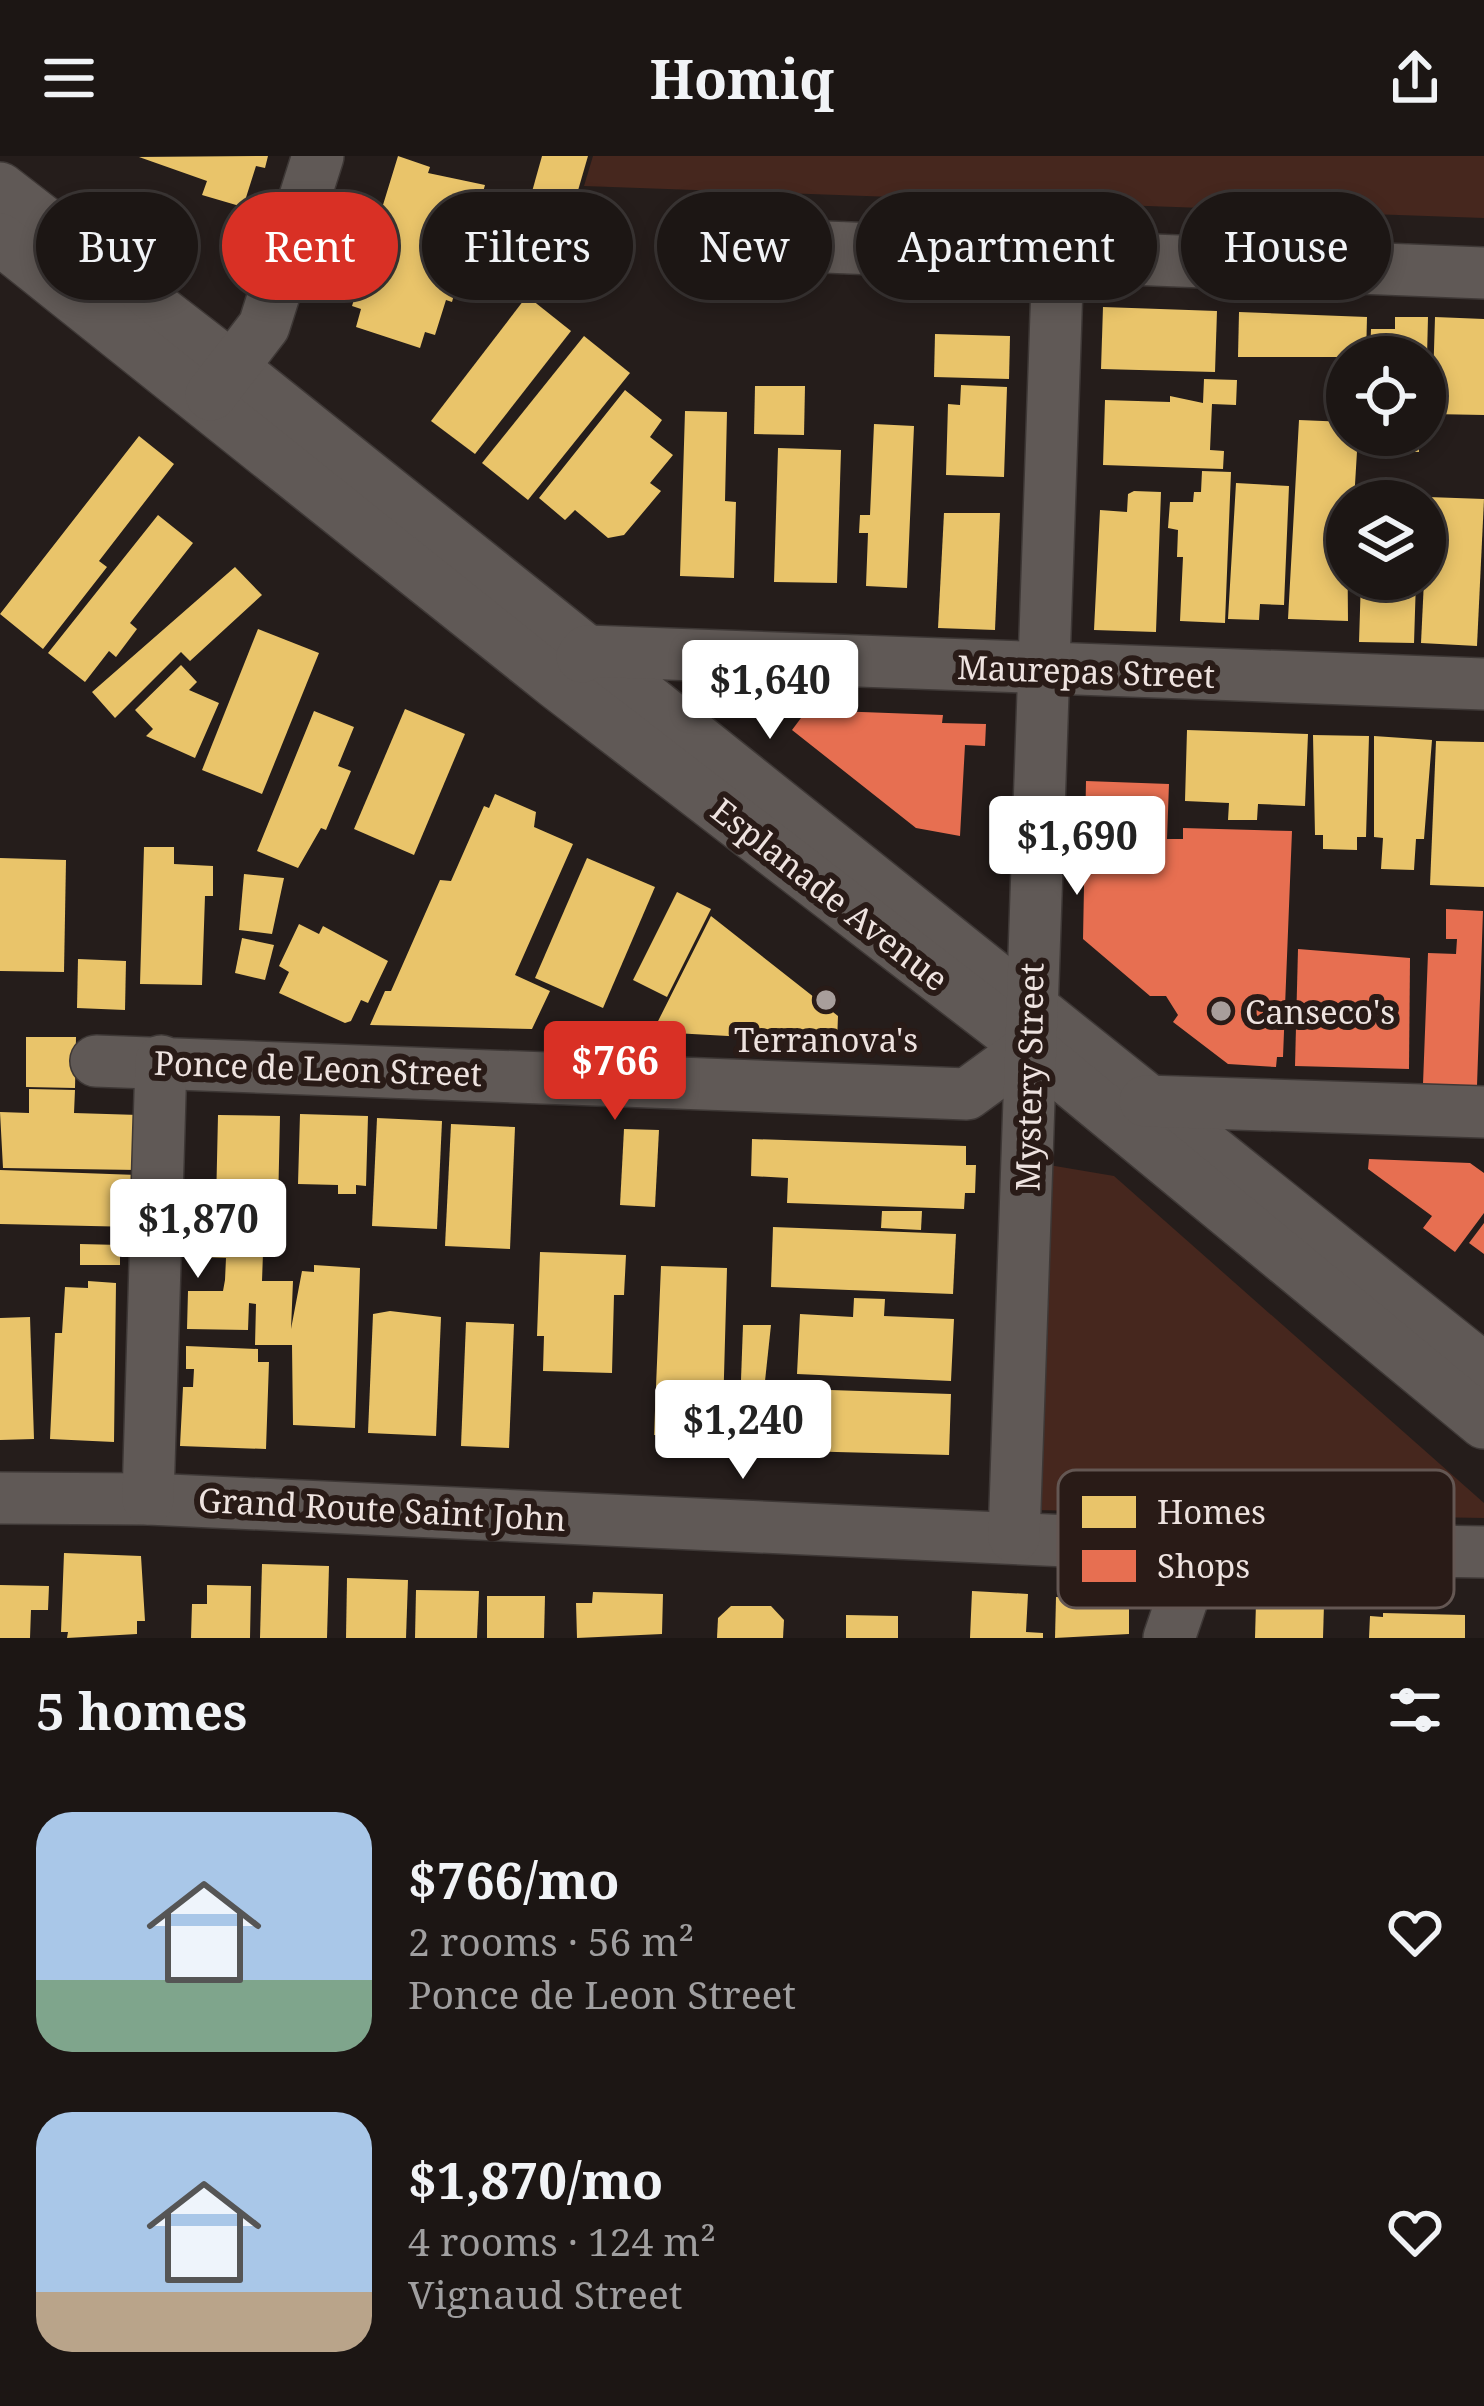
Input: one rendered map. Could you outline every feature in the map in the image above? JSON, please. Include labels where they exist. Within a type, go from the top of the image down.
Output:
[{"type":"street","points":[[220,384],[264,326],[318,156]]},
{"type":"street","name":"Esplanade Avenue","points":[[0,188],[220,384],[1030,1027],[1484,1423]]},
{"type":"street","name":"Esplanade Avenue","points":[[0,238],[220,384]]},
{"type":"street","points":[[1157,260],[1484,273]]},
{"type":"street","name":"Mystery Street","points":[[1014,1537],[1056,300]]},
{"type":"street","name":"Maurepas Street","points":[[572,668],[1040,670],[1484,684]]},
{"type":"street","name":"Esplanade Avenue","points":[[1030,1027],[1145,1101],[1484,1369]]},
{"type":"street","name":"Ponce de Leon Street","points":[[96,1061],[967,1094],[1030,1027]]},
{"type":"street","points":[[148,1498],[161,1061]]},
{"type":"street","points":[[1145,1101],[1484,1112]]},
{"type":"street","name":"Grand Route Saint John","points":[[0,1498],[148,1498],[1058,1539]]},
{"type":"street","name":"Grand Route Saint John","points":[[1454,1551],[1484,1552]]},
{"type":"street","points":[[1169,1638],[1179,1608]]},
{"type":"shaded area","points":[[593,156],[1484,156],[1484,218],[1391,215],[1391,192],[1181,192],[1181,207],[1157,206],[1157,192],[856,192],[856,196],[584,186]]},
{"type":"shaded area","points":[[1049,1165],[1114,1176],[1447,1470],[1058,1470],[1058,1510],[1033,1510]]},
{"type":"shaded area","points":[[1454,1476],[1484,1503],[1484,1518],[1454,1517]]},
{"type":"building: Homes","points":[[268,156],[265,168],[256,166],[248,192],[222,192],[222,201],[202,195],[207,181],[139,157]]},
{"type":"building: Homes","points":[[398,156],[430,167],[428,173],[485,185],[483,192],[422,192],[422,300],[446,300],[435,335],[425,332],[420,348],[356,327],[361,309],[352,306],[354,300],[398,300],[398,192],[387,192]]},
{"type":"building: Homes","points":[[542,156],[588,156],[578,192],[532,192]]},
{"type":"building: Homes","points":[[524,300],[532,300],[571,331],[475,454],[431,421]]},
{"type":"building: Homes","points":[[1103,307],[1217,311],[1215,372],[1101,369]]},
{"type":"building: Homes","points":[[1239,312],[1367,317],[1367,336],[1326,336],[1326,357],[1238,357]]},
{"type":"building: Homes","points":[[1395,317],[1428,317],[1428,336],[1371,336],[1371,329],[1395,329]]},
{"type":"building: Homes","points":[[1435,317],[1484,319],[1484,415],[1446,414],[1446,336],[1434,336]]},
{"type":"building: Homes","points":[[935,334],[1010,336],[1009,379],[934,377]]},
{"type":"building: Homes","points":[[584,336],[630,373],[528,500],[482,463]]},
{"type":"building: Homes","points":[[1204,379],[1237,380],[1236,405],[1212,404],[1210,450],[1224,451],[1223,469],[1103,465],[1105,400],[1170,402],[1170,396],[1203,403]]},
{"type":"building: Homes","points":[[961,385],[1007,387],[1004,477],[946,475],[948,404],[960,405]]},
{"type":"building: Homes","points":[[755,386],[805,386],[804,435],[754,434]]},
{"type":"building: Homes","points":[[625,390],[662,420],[650,437],[673,455],[650,483],[661,491],[624,535],[608,538],[575,510],[565,520],[539,498]]},
{"type":"building: Homes","points":[[685,411],[727,412],[725,501],[736,502],[734,578],[680,576]]},
{"type":"building: Homes","points":[[1299,420],[1326,421],[1326,456],[1357,456],[1355,480],[1326,480],[1326,600],[1348,600],[1348,621],[1288,619]]},
{"type":"building: Homes","points":[[874,424],[914,426],[907,588],[866,586],[868,533],[859,533],[860,515],[870,515]]},
{"type":"building: Homes","points":[[139,436],[174,464],[99,561],[107,567],[43,649],[0,614]]},
{"type":"building: Homes","points":[[778,448],[841,450],[837,583],[774,582]]},
{"type":"building: Homes","points":[[1202,471],[1231,472],[1225,623],[1180,621],[1183,557],[1177,557],[1178,530],[1168,528],[1170,502],[1193,502],[1194,492],[1201,492]]},
{"type":"building: Homes","points":[[1236,483],[1289,486],[1284,605],[1260,604],[1259,620],[1228,619]]},
{"type":"building: Homes","points":[[1161,492],[1156,632],[1094,630],[1100,510],[1127,512],[1128,494]]},
{"type":"building: Homes","points":[[1446,498],[1484,499],[1477,646],[1421,643],[1423,600],[1446,600]]},
{"type":"building: Homes","points":[[944,513],[1000,513],[995,630],[938,628]]},
{"type":"building: Homes","points":[[158,515],[193,543],[130,623],[137,629],[116,657],[109,651],[85,682],[48,653]]},
{"type":"building: Homes","points":[[235,567],[262,595],[190,661],[181,652],[115,718],[92,692]]},
{"type":"building: Homes","points":[[1360,600],[1415,600],[1414,643],[1359,642]]},
{"type":"building: Homes","points":[[258,629],[319,653],[262,794],[202,770]]},
{"type":"building: Homes","points":[[181,665],[197,682],[189,690],[219,703],[195,758],[146,736],[153,729],[135,710]]},
{"type":"building: Homes","points":[[405,709],[465,734],[414,855],[354,829]]},
{"type":"building: Homes","points":[[314,711],[354,727],[338,766],[351,771],[326,830],[321,828],[298,868],[257,851]]},
{"type":"building: Homes","points":[[1187,730],[1308,734],[1305,806],[1258,804],[1257,820],[1228,820],[1229,803],[1185,801]]},
{"type":"building: Homes","points":[[1313,735],[1369,736],[1366,837],[1357,837],[1357,850],[1323,849],[1323,835],[1315,835]]},
{"type":"building: Homes","points":[[1374,736],[1432,740],[1424,839],[1416,839],[1414,870],[1381,869],[1383,838],[1374,837]]},
{"type":"building: Homes","points":[[1436,741],[1484,742],[1484,887],[1430,885]]},
{"type":"building: Homes","points":[[495,794],[536,812],[534,827],[573,844],[515,975],[550,991],[532,1029],[370,1025],[385,991],[391,991],[440,880],[451,881],[484,806],[489,808]]},
{"type":"building: Homes","points":[[144,847],[174,847],[174,864],[213,866],[213,896],[205,896],[202,985],[140,984]]},
{"type":"building: Homes","points":[[0,858],[66,860],[64,972],[0,971]]},
{"type":"building: Homes","points":[[587,858],[655,887],[603,1008],[535,978]]},
{"type":"building: Homes","points":[[244,874],[284,878],[272,934],[239,930]]},
{"type":"building: Homes","points":[[677,892],[711,909],[667,997],[633,980]]},
{"type":"building: Homes","points":[[711,916],[838,1016],[837,1042],[771,1044],[764,1038],[674,1033],[674,1037],[650,1037]]},
{"type":"building: Homes","points":[[299,924],[319,934],[323,926],[388,961],[368,1003],[361,1000],[351,1021],[345,1023],[279,993],[289,972],[279,966]]},
{"type":"building: Homes","points":[[242,938],[274,945],[265,980],[235,973]]},
{"type":"building: Homes","points":[[78,959],[126,961],[125,1010],[77,1008]]},
{"type":"building: Homes","points":[[26,1037],[76,1037],[75,1088],[26,1087]]},
{"type":"building: Homes","points":[[29,1089],[75,1090],[74,1113],[139,1115],[138,1170],[3,1168],[0,1112],[29,1113]]},
{"type":"building: Homes","points":[[300,1114],[368,1116],[366,1186],[356,1185],[356,1194],[338,1194],[338,1185],[298,1184]]},
{"type":"building: Homes","points":[[218,1115],[280,1116],[277,1253],[263,1253],[262,1281],[293,1281],[291,1329],[302,1271],[314,1272],[314,1265],[360,1268],[355,1428],[293,1425],[292,1345],[255,1345],[256,1304],[249,1303],[248,1330],[187,1329],[188,1291],[223,1291],[225,1280],[226,1258],[199,1257],[200,1205],[216,1205]]},
{"type":"building: Homes","points":[[377,1118],[442,1121],[437,1229],[372,1226]]},
{"type":"building: Homes","points":[[451,1124],[515,1127],[510,1249],[445,1246]]},
{"type":"building: Homes","points":[[624,1129],[659,1130],[655,1207],[620,1205]]},
{"type":"building: Homes","points":[[752,1139],[966,1146],[966,1165],[976,1165],[975,1193],[965,1193],[964,1209],[787,1203],[788,1178],[751,1176]]},
{"type":"building: Homes","points":[[0,1170],[137,1175],[136,1227],[0,1224]]},
{"type":"building: Homes","points":[[882,1211],[922,1211],[921,1230],[881,1228]]},
{"type":"building: Homes","points":[[773,1227],[956,1234],[953,1294],[771,1287]]},
{"type":"building: Homes","points":[[80,1244],[120,1245],[120,1265],[80,1265]]},
{"type":"building: Homes","points":[[540,1252],[626,1255],[624,1295],[614,1295],[612,1373],[543,1371],[544,1336],[537,1336]]},
{"type":"building: Homes","points":[[661,1266],[727,1268],[722,1448],[685,1447],[685,1436],[654,1435]]},
{"type":"building: Homes","points":[[88,1281],[116,1283],[114,1442],[50,1439],[55,1333],[62,1333],[65,1287],[88,1288]]},
{"type":"building: Homes","points":[[854,1298],[885,1299],[884,1316],[954,1319],[951,1381],[797,1374],[800,1314],[853,1317]]},
{"type":"building: Homes","points":[[390,1311],[441,1317],[436,1436],[368,1433],[373,1314]]},
{"type":"building: Homes","points":[[30,1317],[34,1439],[0,1440],[0,1318]]},
{"type":"building: Homes","points":[[466,1322],[514,1324],[509,1448],[461,1446]]},
{"type":"building: Homes","points":[[743,1325],[771,1325],[765,1381],[741,1380]]},
{"type":"building: Homes","points":[[186,1346],[258,1349],[258,1362],[269,1362],[266,1449],[180,1446],[183,1387],[193,1387],[194,1369],[186,1369]]},
{"type":"building: Homes","points":[[739,1384],[765,1385],[771,1392],[769,1418],[764,1418],[761,1436],[742,1436]]},
{"type":"building: Homes","points":[[800,1389],[951,1394],[949,1455],[799,1451]]},
{"type":"building: Homes","points":[[64,1553],[141,1556],[145,1621],[137,1621],[137,1634],[67,1638],[68,1632],[61,1632]]},
{"type":"building: Homes","points":[[262,1564],[329,1566],[327,1638],[260,1638]]},
{"type":"building: Homes","points":[[347,1578],[408,1580],[406,1638],[346,1638]]},
{"type":"building: Homes","points":[[0,1585],[49,1586],[48,1610],[31,1610],[30,1638],[0,1638]]},
{"type":"building: Homes","points":[[207,1585],[251,1586],[250,1638],[191,1638],[192,1604],[207,1604]]},
{"type":"building: Homes","points":[[416,1590],[479,1591],[477,1638],[415,1638]]},
{"type":"building: Homes","points":[[972,1591],[1028,1594],[1026,1632],[1043,1633],[1043,1638],[970,1638]]},
{"type":"building: Homes","points":[[593,1592],[663,1594],[662,1634],[577,1638],[576,1603],[592,1603]]},
{"type":"building: Homes","points":[[487,1596],[545,1596],[544,1638],[487,1638]]},
{"type":"building: Homes","points":[[1056,1597],[1058,1608],[1129,1608],[1129,1634],[1055,1638]]},
{"type":"building: Homes","points":[[731,1606],[771,1606],[784,1620],[783,1638],[717,1638],[718,1618]]},
{"type":"building: Homes","points":[[1256,1608],[1324,1608],[1323,1638],[1255,1638]]},
{"type":"building: Homes","points":[[1383,1613],[1465,1615],[1465,1638],[1369,1638],[1370,1616],[1383,1617]]},
{"type":"building: Homes","points":[[846,1615],[898,1616],[898,1638],[846,1638]]},
{"type":"building: Shops","points":[[807,710],[943,715],[942,723],[986,724],[985,746],[965,745],[960,836],[916,828],[792,730]]},
{"type":"building: Shops","points":[[1086,781],[1169,784],[1167,839],[1183,839],[1183,828],[1292,831],[1283,1057],[1277,1057],[1276,1067],[1228,1064],[1173,1022],[1178,1015],[1166,996],[1150,996],[1083,939]]},
{"type":"building: Shops","points":[[1446,909],[1483,911],[1477,1086],[1423,1084],[1428,953],[1456,954],[1457,939],[1446,939]]},
{"type":"building: Shops","points":[[1298,949],[1410,958],[1409,1069],[1295,1066]]},
{"type":"building: Shops","points":[[1369,1159],[1470,1163],[1484,1173],[1484,1213],[1455,1252],[1423,1228],[1432,1216],[1368,1169]]},
{"type":"building: Shops","points":[[1484,1223],[1484,1254],[1469,1243]]},
{"type":"place","name":"Terranova's","points":[[826,1000]]},
{"type":"place","name":"Canseco's","points":[[1221,1011]]}]
